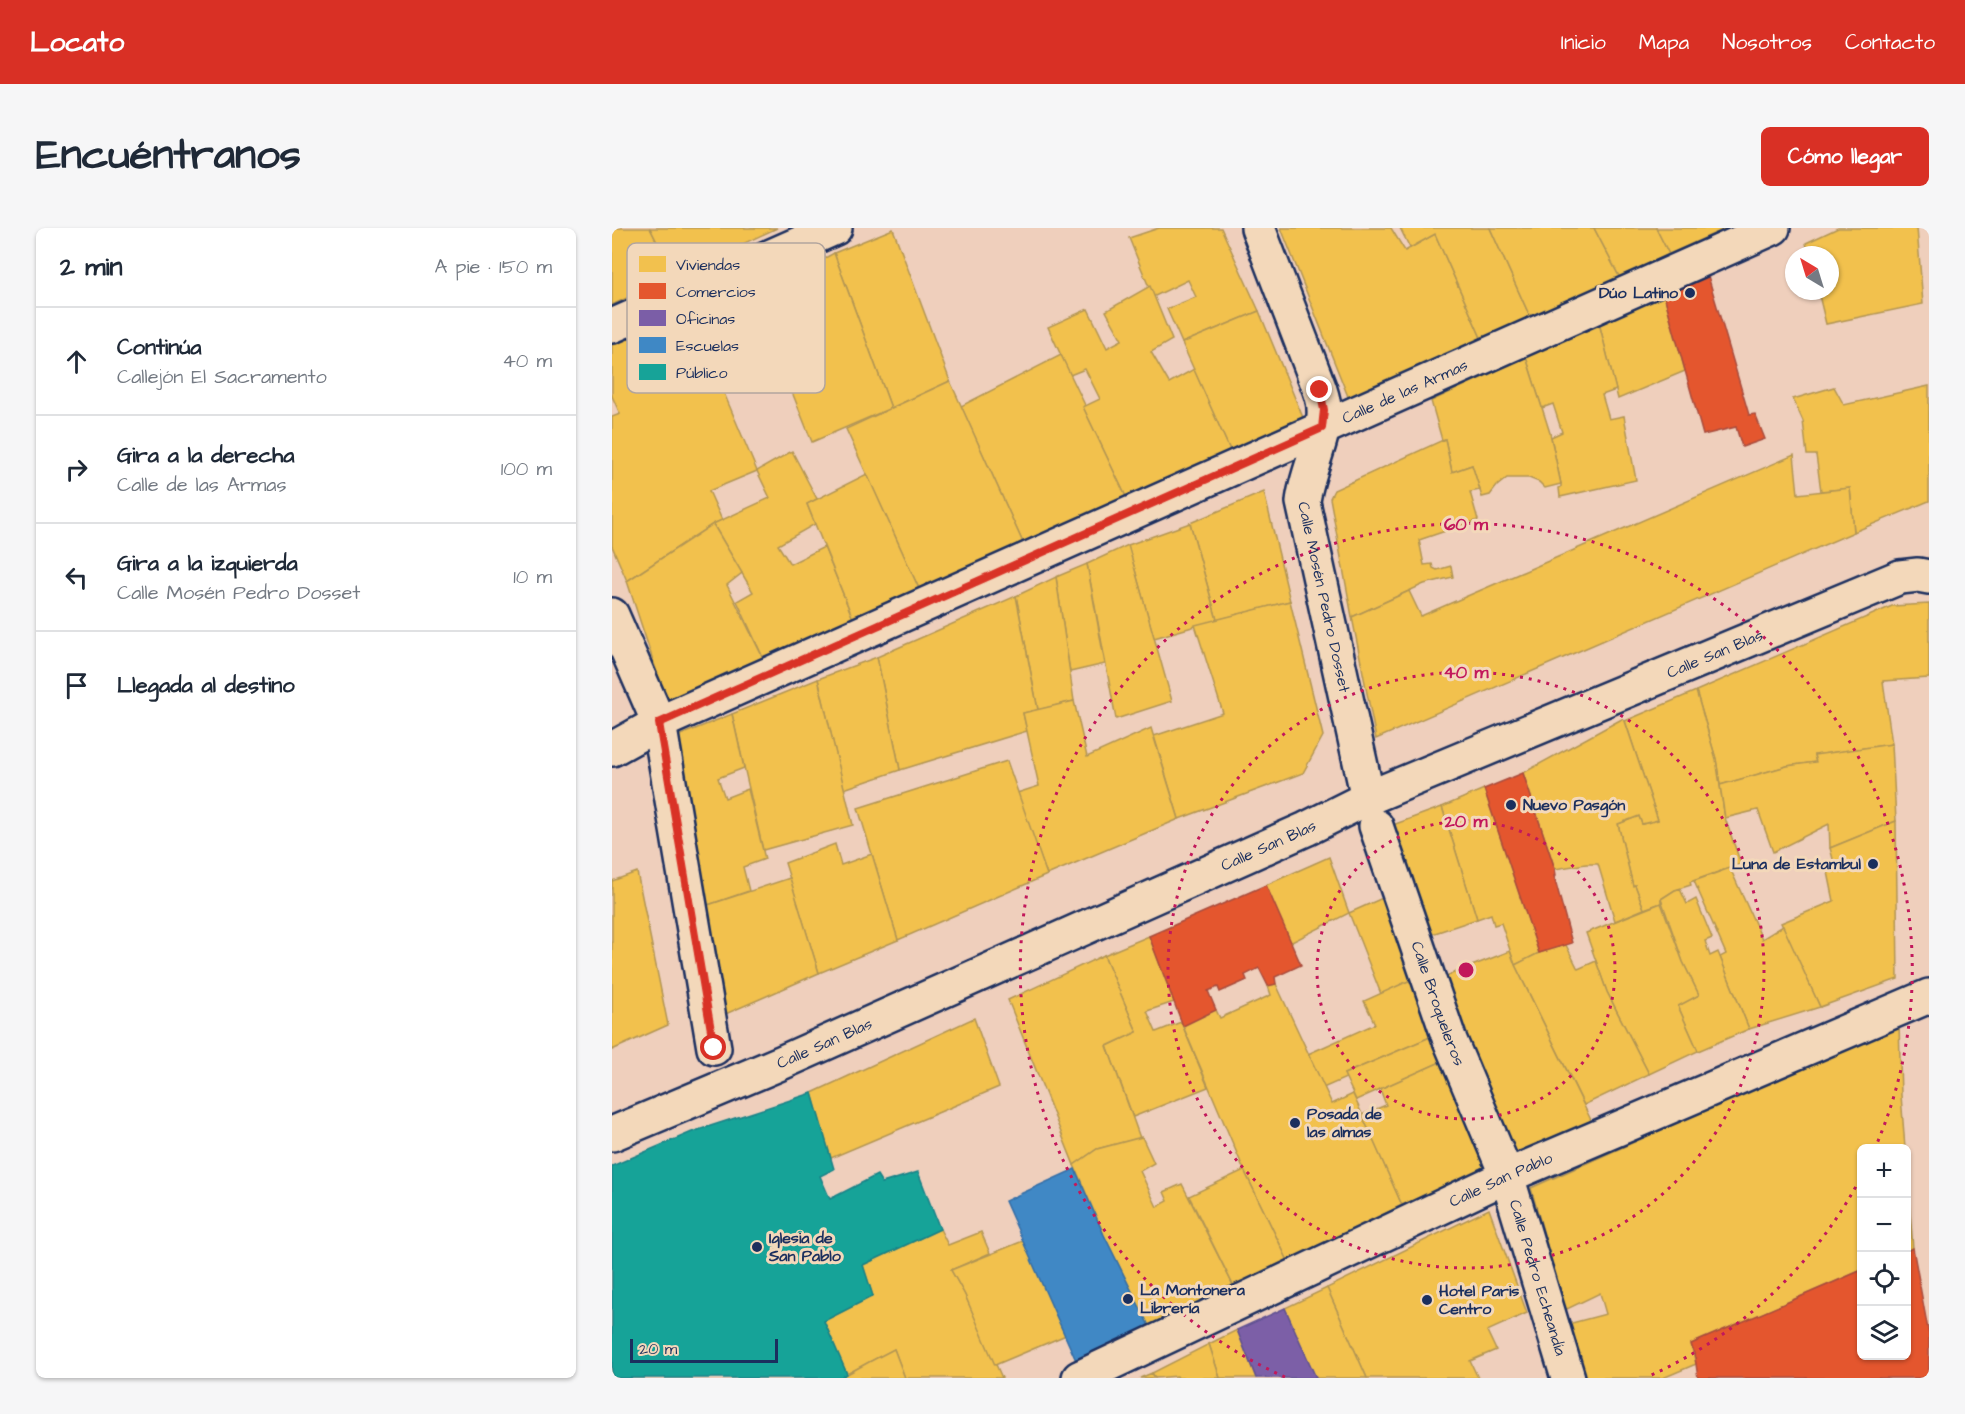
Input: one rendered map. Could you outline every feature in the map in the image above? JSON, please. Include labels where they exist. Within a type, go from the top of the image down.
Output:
[{"type":"street","points":[[801,243],[835,228]]},
{"type":"street","name":"Calle Mosén Pedro Dosset","points":[[1258,228],[1320,390],[1324,410],[1320,442],[1305,485],[1303,502],[1372,812]]},
{"type":"street","name":"Calle de las Armas","points":[[612,749],[659,723],[1773,228]]},
{"type":"street","points":[[612,326],[627,319]]},
{"type":"street","name":"Calle San Blas","points":[[612,1134],[783,1062],[1295,834],[1372,812],[1900,578],[1918,575],[1929,577]]},
{"type":"street","points":[[612,615],[659,723],[714,1048]]},
{"type":"street","name":"Calle Broqueleros","points":[[1372,812],[1449,1038],[1507,1176]]},
{"type":"street","name":"Calle San Pablo","points":[[1079,1378],[1507,1176],[1929,996]]},
{"type":"street","name":"Calle Pedro Echeandía","points":[[1507,1176],[1568,1378]]},
{"type":"building: Viviendas","points":[[612,228],[650,228],[658,243],[627,243],[627,298],[612,305]]},
{"type":"building: Viviendas","points":[[650,228],[777,228],[745,243],[658,243]]},
{"type":"building: Viviendas","points":[[1159,228],[1221,228],[1259,311],[1182,343],[1167,309],[1196,297],[1188,280],[1153,297],[1129,238]]},
{"type":"building: Viviendas","points":[[1281,228],[1391,228],[1405,251],[1435,234],[1483,342],[1349,399]]},
{"type":"building: Viviendas","points":[[1400,228],[1490,228],[1531,319],[1483,342],[1435,234],[1410,248]]},
{"type":"building: Viviendas","points":[[1490,228],[1594,228],[1620,278],[1531,319]]},
{"type":"building: Viviendas","points":[[1594,228],[1656,228],[1669,254],[1620,278]]},
{"type":"building: Viviendas","points":[[1656,228],[1727,228],[1669,254]]},
{"type":"building: Viviendas","points":[[1838,228],[1917,228],[1923,304],[1826,324],[1820,300],[1839,300],[1839,246],[1807,246],[1806,243]]},
{"type":"building: Viviendas","points":[[893,229],[950,381],[891,408],[834,253]]},
{"type":"building: Viviendas","points":[[834,253],[891,408],[812,442],[792,393],[825,393],[825,258]]},
{"type":"building: Viviendas","points":[[1150,286],[1172,340],[1151,352],[1169,383],[1194,369],[1231,452],[1128,501],[1083,407],[1100,399],[1085,369],[1070,375],[1048,327],[1088,309],[1107,348],[1122,340],[1106,311]]},
{"type":"building: Viviendas","points":[[1664,295],[1685,371],[1618,399],[1599,323]]},
{"type":"building: Viviendas","points":[[1259,311],[1304,420],[1231,452],[1182,343]]},
{"type":"building: Viviendas","points":[[1599,323],[1616,390],[1602,395],[1609,419],[1624,416],[1636,480],[1560,497],[1561,484],[1551,437],[1562,432],[1553,404],[1542,408],[1526,357]]},
{"type":"building: Viviendas","points":[[627,339],[627,393],[724,393],[757,471],[709,491],[722,520],[627,581],[612,546],[612,417],[620,414],[612,396],[612,345]]},
{"type":"building: Viviendas","points":[[1061,355],[1128,501],[1024,545],[961,406]]},
{"type":"building: Viviendas","points":[[1526,357],[1550,433],[1561,484],[1545,488],[1539,482],[1529,478],[1507,478],[1490,495],[1482,497],[1472,465],[1452,472],[1445,439],[1442,440],[1431,401]]},
{"type":"building: Viviendas","points":[[950,381],[1024,545],[920,591],[846,429]]},
{"type":"building: Viviendas","points":[[1929,386],[1929,501],[1854,532],[1850,488],[1821,491],[1816,455],[1807,455],[1803,421],[1793,399],[1834,387],[1844,405]]},
{"type":"building: Viviendas","points":[[1445,439],[1452,472],[1472,465],[1480,490],[1470,492],[1478,520],[1419,540],[1424,565],[1432,564],[1437,570],[1451,566],[1453,577],[1424,584],[1352,617],[1330,498],[1334,490]]},
{"type":"building: Viviendas","points":[[792,451],[817,499],[807,504],[815,524],[778,545],[790,564],[824,547],[854,621],[765,662],[737,601],[753,592],[713,524],[770,498],[757,471]]},
{"type":"building: Viviendas","points":[[1794,455],[1798,494],[1850,488],[1854,532],[1376,739],[1352,617],[1409,591],[1421,616]]},
{"type":"building: Viviendas","points":[[867,474],[920,591],[854,621],[807,504]]},
{"type":"building: Viviendas","points":[[1264,492],[1290,601],[1217,620],[1190,523]]},
{"type":"building: Viviendas","points":[[1190,523],[1217,620],[1154,638],[1128,545]]},
{"type":"building: Viviendas","points":[[713,524],[742,573],[727,585],[765,662],[668,706],[627,581]]},
{"type":"building: Viviendas","points":[[1128,545],[1172,701],[1116,719],[1087,564]]},
{"type":"building: Viviendas","points":[[1087,564],[1105,664],[1070,672],[1056,577]]},
{"type":"building: Viviendas","points":[[1056,577],[1074,701],[1038,710],[1016,596]]},
{"type":"building: Viviendas","points":[[1016,596],[1038,710],[1023,713],[1027,731],[900,770],[877,657]]},
{"type":"building: Viviendas","points":[[1290,601],[1323,736],[1303,773],[1179,819],[1154,736],[1223,713],[1195,625]]},
{"type":"building: Viviendas","points":[[1929,604],[1929,678],[1883,681],[1892,744],[1814,755],[1816,762],[1787,766],[1720,785],[1716,759],[1696,691],[1892,606]]},
{"type":"building: Viviendas","points":[[877,657],[900,770],[844,789],[818,679]]},
{"type":"building: Viviendas","points":[[818,679],[853,825],[763,850],[732,714]]},
{"type":"building: Viviendas","points":[[1696,691],[1716,759],[1725,818],[1741,864],[1690,882],[1691,885],[1675,890],[1661,899],[1661,903],[1644,909],[1635,885],[1633,886],[1618,824],[1639,816],[1642,824],[1658,820],[1625,721]]},
{"type":"building: Viviendas","points":[[1074,701],[1087,757],[1151,728],[1179,819],[1047,875],[1017,793],[1039,786],[1023,713]]},
{"type":"building: Viviendas","points":[[732,714],[744,768],[718,778],[725,798],[748,789],[765,859],[743,867],[749,891],[699,908],[668,740]]},
{"type":"building: Viviendas","points":[[1622,719],[1625,721],[1658,820],[1642,824],[1639,816],[1618,824],[1633,886],[1635,885],[1644,909],[1615,921],[1598,864],[1555,869],[1523,773]]},
{"type":"building: Viviendas","points":[[1892,744],[1896,821],[1830,848],[1829,824],[1773,852],[1758,810],[1725,818],[1720,785],[1787,766],[1816,762],[1814,755]]},
{"type":"building: Viviendas","points":[[1007,761],[1047,875],[898,940],[858,808]]},
{"type":"building: Viviendas","points":[[1484,789],[1539,953],[1515,965],[1501,923],[1494,925],[1491,914],[1477,919],[1442,807]]},
{"type":"building: Viviendas","points":[[1442,807],[1477,919],[1426,936],[1390,826]]},
{"type":"building: Viviendas","points":[[1896,821],[1898,979],[1820,1007],[1781,923],[1834,901],[1828,872],[1836,870],[1830,848]]},
{"type":"building: Viviendas","points":[[835,844],[841,865],[872,854],[898,940],[819,973],[785,863]]},
{"type":"building: Viviendas","points":[[1329,857],[1349,913],[1290,943],[1266,885]]},
{"type":"building: Viviendas","points":[[1730,868],[1762,939],[1783,926],[1820,1007],[1749,1029],[1720,957],[1726,954],[1694,881]]},
{"type":"building: Viviendas","points":[[637,872],[668,1025],[612,1050],[612,881]]},
{"type":"building: Viviendas","points":[[790,878],[819,973],[721,1016],[699,908]]},
{"type":"building: Viviendas","points":[[1680,889],[1687,904],[1696,899],[1712,938],[1705,941],[1710,956],[1718,952],[1749,1029],[1698,1051],[1678,1006],[1699,995],[1683,962],[1661,899]]},
{"type":"building: Viviendas","points":[[1387,896],[1413,979],[1381,994],[1349,913]]},
{"type":"building: Viviendas","points":[[1661,903],[1683,962],[1699,995],[1678,1006],[1698,1051],[1649,1074],[1607,992],[1586,933]]},
{"type":"building: Viviendas","points":[[1149,936],[1174,1002],[1147,1011],[1156,1032],[1181,1022],[1208,1087],[1133,1117],[1107,1046],[1137,1032],[1104,955]]},
{"type":"building: Viviendas","points":[[1566,945],[1578,969],[1596,961],[1607,992],[1649,1074],[1584,1105],[1515,965],[1539,953]]},
{"type":"building: Viviendas","points":[[1510,951],[1592,1122],[1509,1158],[1441,978]]},
{"type":"building: Viviendas","points":[[1104,955],[1137,1032],[1107,1046],[1140,1138],[1097,1149],[1074,1165],[1008,1000]]},
{"type":"building: Viviendas","points":[[1413,979],[1435,1035],[1344,1074],[1346,1078],[1323,1088],[1308,1054],[1375,1024],[1364,1001]]},
{"type":"building: Viviendas","name":"Posada de las almas","points":[[1276,984],[1332,1104],[1353,1094],[1402,1205],[1289,1263],[1244,1170],[1183,1026],[1216,1010],[1220,1018],[1271,995],[1268,986]]},
{"type":"building: Viviendas","points":[[974,1018],[999,1087],[831,1158],[812,1093]]},
{"type":"building: Viviendas","points":[[1899,1024],[1905,1144],[1857,1144],[1857,1272],[1691,1344],[1696,1364],[1663,1378],[1583,1378],[1568,1324],[1606,1314],[1600,1293],[1565,1310],[1531,1188]]},
{"type":"building: Viviendas","points":[[1435,1035],[1445,1060],[1356,1100],[1344,1074]]},
{"type":"building: Viviendas","points":[[1445,1060],[1489,1166],[1402,1205],[1362,1115],[1386,1105],[1380,1089]]},
{"type":"building: Viviendas","points":[[1142,1137],[1154,1163],[1140,1171],[1157,1207],[1168,1201],[1164,1192],[1182,1184],[1234,1287],[1149,1326],[1104,1235],[1074,1165],[1097,1149]]},
{"type":"building: Viviendas","points":[[1244,1170],[1289,1263],[1234,1287],[1189,1196]]},
{"type":"building: Viviendas","name":"Hotel Paris Centro","points":[[1489,1209],[1527,1313],[1487,1331],[1496,1350],[1470,1361],[1478,1378],[1367,1378],[1327,1288]]},
{"type":"building: Viviendas","points":[[1911,1224],[1913,1248],[1911,1249]]},
{"type":"building: Viviendas","points":[[940,1229],[948,1245],[981,1232],[990,1253],[951,1270],[965,1295],[1002,1378],[905,1378],[894,1349],[847,1374],[824,1321],[873,1296],[863,1265]]},
{"type":"building: Viviendas","points":[[1023,1241],[1066,1335],[995,1365],[965,1295],[951,1270]]},
{"type":"building: Viviendas","points":[[1327,1288],[1367,1378],[1316,1378],[1285,1308]]},
{"type":"building: Viviendas","points":[[1237,1330],[1256,1378],[1220,1378],[1209,1344]]},
{"type":"building: Viviendas","points":[[1209,1344],[1220,1378],[1178,1378],[1177,1376],[1155,1378],[1152,1373]]},
{"type":"building: Viviendas","points":[[894,1349],[905,1378],[840,1378],[869,1362]]},
{"type":"building: Viviendas","points":[[1152,1373],[1155,1378],[1140,1378]]},
{"type":"building: Comercios","points":[[1708,276],[1749,415],[1755,414],[1765,439],[1742,447],[1736,427],[1703,435],[1664,295]]},
{"type":"building: Comercios","points":[[1523,773],[1555,869],[1556,875],[1554,876],[1572,943],[1539,953],[1484,789]]},
{"type":"building: Comercios","points":[[1266,885],[1301,965],[1275,977],[1276,984],[1268,986],[1259,968],[1245,975],[1247,980],[1220,992],[1218,987],[1208,991],[1216,1010],[1183,1026],[1149,936]]},
{"type":"building: Comercios","points":[[1913,1248],[1929,1335],[1929,1378],[1698,1378],[1691,1344],[1857,1272],[1857,1360],[1911,1360],[1911,1249]]},
{"type":"building: Oficinas","points":[[1285,1308],[1316,1378],[1256,1378],[1237,1330]]},
{"type":"building: Escuelas","points":[[1075,1169],[1104,1235],[1149,1326],[1078,1365],[1005,1201]]},
{"type":"building: Público","name":"Iglesia de San Pablo","points":[[812,1093],[834,1169],[820,1176],[830,1199],[877,1175],[882,1183],[918,1172],[940,1229],[863,1265],[873,1296],[824,1321],[847,1374],[840,1378],[612,1378],[612,1166],[692,1132]]},
{"type":"place","name":"Dúo Latino","points":[[1690,293]]},
{"type":"place","name":"Nuevo Pasgón","points":[[1511,805]]},
{"type":"place","name":"Luna de Estambul","points":[[1873,864]]},
{"type":"place","name":"Posada de las almas","points":[[1295,1123]]},
{"type":"place","name":"Iglesia de San Pablo","points":[[757,1247]]},
{"type":"place","name":"La Montonera Librería","points":[[1128,1299]]},
{"type":"place","name":"Hotel Paris Centro","points":[[1427,1300]]},
{"type":"route","points":[[714,1048],[659,723],[1322,428],[1324,410],[1320,390]]}]
